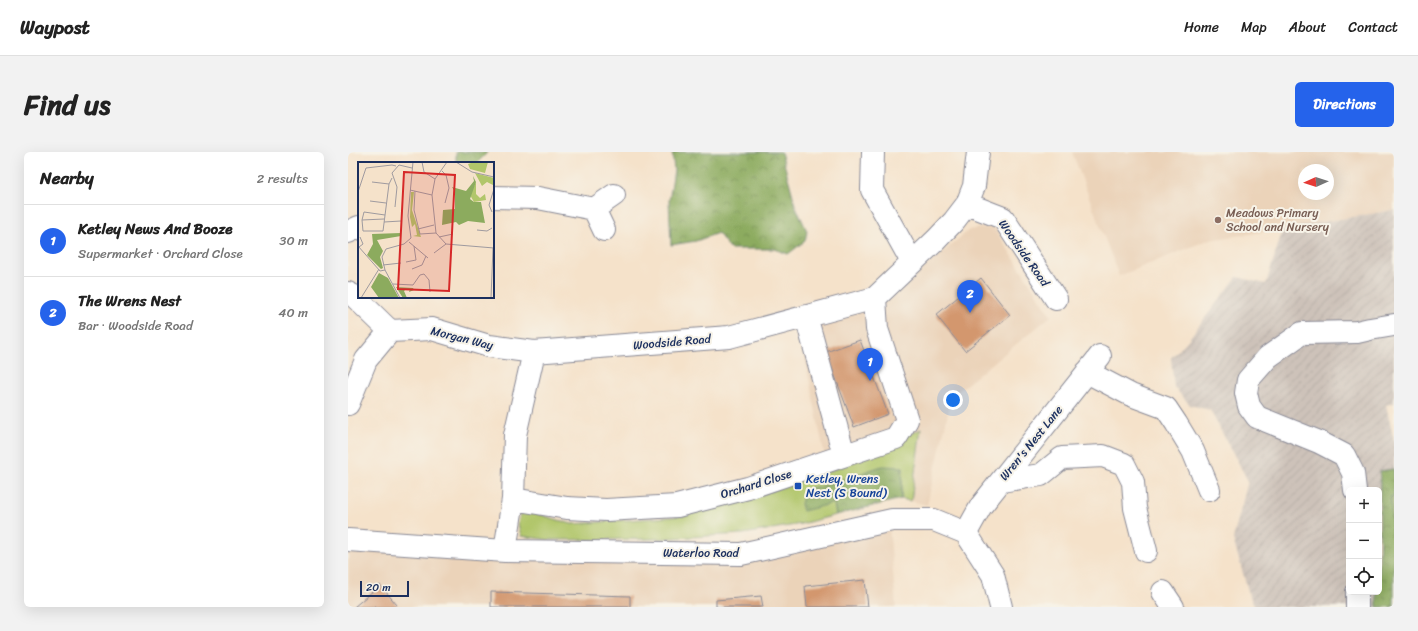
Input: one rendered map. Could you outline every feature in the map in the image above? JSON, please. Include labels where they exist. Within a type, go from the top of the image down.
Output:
[{"type":"street","points":[[873,152],[872,190],[912,262]]},
{"type":"street","name":"Woodside Road","points":[[534,352],[729,337],[875,298],[954,221],[967,204],[974,186],[977,172],[978,152]]},
{"type":"street","points":[[494,197],[538,198],[594,209],[614,195]]},
{"type":"street","name":"Woodside Road","points":[[967,204],[1003,218],[1056,299]]},
{"type":"street","points":[[594,209],[604,230]]},
{"type":"street","points":[[348,232],[358,227]]},
{"type":"street","points":[[348,293],[354,296],[390,331],[366,360],[348,404]]},
{"type":"street","name":"Orchard Close","points":[[514,499],[567,508],[606,510],[676,506],[748,488],[896,438],[907,420],[877,329],[875,298]]},
{"type":"street","points":[[806,316],[844,455]]},
{"type":"street","points":[[1355,487],[1353,473],[1344,455],[1319,442],[1257,417],[1249,406],[1246,394],[1248,380],[1268,357],[1302,333],[1358,332],[1370,328],[1394,325]]},
{"type":"street","name":"Morgan Way","points":[[390,331],[432,329],[489,346],[534,352]]},
{"type":"street","points":[[505,551],[514,499],[515,435],[534,352]]},
{"type":"street","name":"Wren's Nest Lane","points":[[966,534],[981,506],[1094,364],[1131,395],[1166,408],[1193,451],[1209,490]]},
{"type":"street","points":[[1001,481],[1041,475],[1062,458],[1103,456],[1124,464],[1133,482],[1135,508],[1146,551]]},
{"type":"street","name":"Waterloo Road","points":[[348,540],[505,551],[741,554],[892,520],[934,520],[966,534]]},
{"type":"street","points":[[966,534],[993,575],[1001,607]]},
{"type":"street","points":[[1357,595],[1357,607]]},
{"type":"shaded area","name":"Meadows Primary School and Nursery","points":[[1072,152],[1394,152],[1394,210],[1208,240],[1119,276]]},
{"type":"shaded area","points":[[1394,210],[1394,403],[1386,405],[1394,441],[1394,469],[1380,472],[1380,487],[1346,487],[1346,595],[1377,595],[1377,607],[1255,607],[1249,594],[1233,539],[1248,481],[1210,410],[1190,405],[1174,387],[1171,358],[1187,341],[1237,277],[1266,284],[1283,229]]},
{"type":"shaded area","points":[[993,226],[1051,316],[952,396],[927,505],[911,501],[921,429],[828,472],[798,324],[863,310],[892,299],[924,268],[969,230]]},
{"type":"shaded area","points":[[889,526],[896,607],[348,607],[348,550],[705,561]]},
{"type":"green space","points":[[456,152],[488,152],[478,162],[456,162]]},
{"type":"green space","points":[[672,152],[781,152],[796,207],[807,231],[805,241],[788,254],[775,249],[730,249],[718,233],[696,241],[671,245],[669,201],[674,170]]},
{"type":"green space","points":[[921,429],[911,501],[901,499],[903,467],[805,489],[834,503],[836,515],[801,524],[743,534],[654,539],[549,540],[521,536],[518,524],[521,509],[572,524],[683,516],[828,472]]},
{"type":"green space","points":[[882,466],[903,467],[901,499],[836,515],[834,503],[803,511],[801,504],[805,489],[823,486]]},
{"type":"green space","points":[[1394,469],[1394,497],[1391,496],[1392,533],[1394,535],[1394,607],[1377,607],[1377,595],[1382,595],[1382,487],[1380,487],[1380,471]]},
{"type":"green space","points":[[1391,496],[1394,497],[1394,535],[1392,533]]},
{"type":"building","points":[[981,278],[1010,315],[965,351],[936,315]]},
{"type":"building","points":[[860,340],[888,414],[854,427],[826,352]]},
{"type":"building","points":[[865,580],[868,607],[807,607],[805,586]]},
{"type":"building","points":[[380,585],[397,605],[395,607],[354,607]]},
{"type":"building","points":[[491,592],[630,596],[630,607],[491,607]]},
{"type":"building","points":[[761,596],[763,607],[716,607],[716,600]]},
{"type":"place","name":"Meadows Primary School and Nursery","points":[[1218,220]]},
{"type":"place","name":"The Wrens Nest","points":[[970,313]]},
{"type":"place","name":"Ketley News And Booze","points":[[870,381]]},
{"type":"place","name":"Ketley, Wrens Nest (S Bound)","points":[[798,486]]}]
